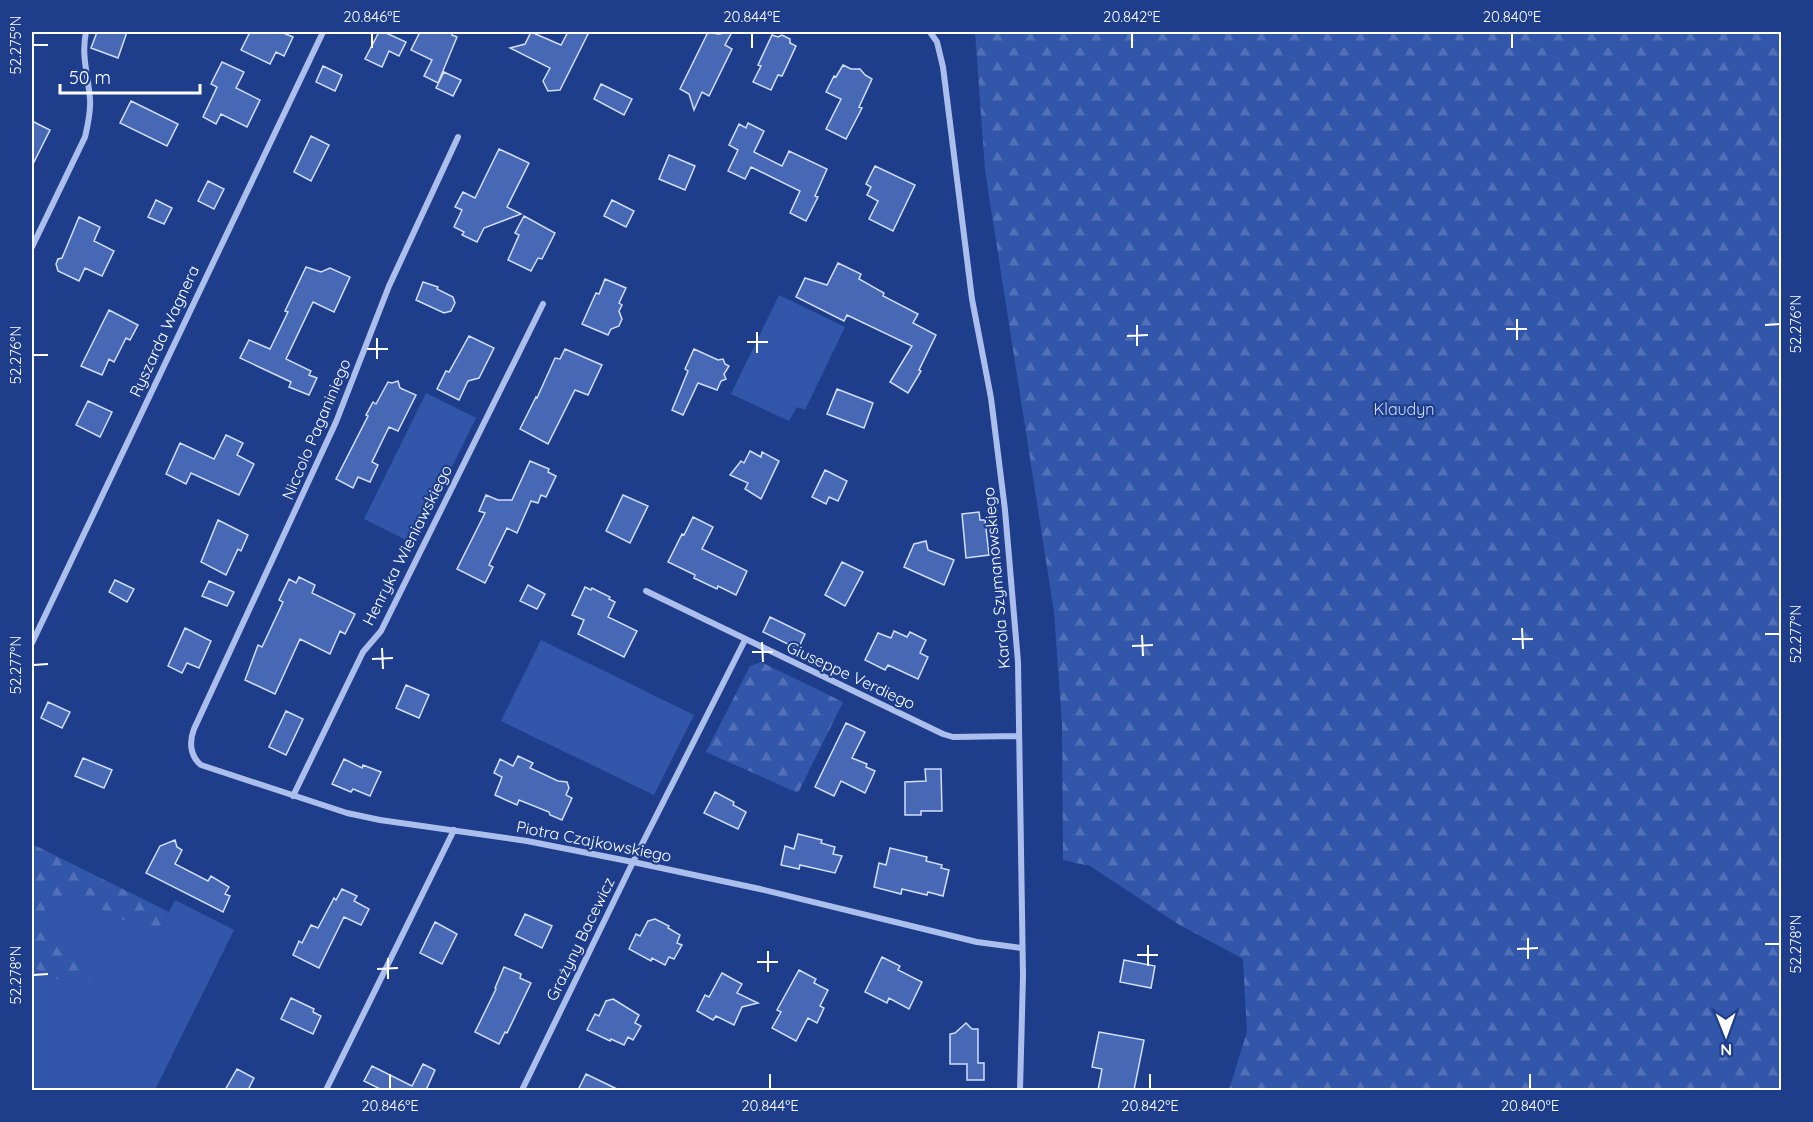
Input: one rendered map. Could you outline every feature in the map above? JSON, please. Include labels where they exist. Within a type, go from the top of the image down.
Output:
[{"type":"street","points":[[32,247],[85,137],[91,100],[83,54],[86,32]]},
{"type":"street","name":"Ryszarda Wagnera","points":[[32,643],[323,32]]},
{"type":"street","name":"Karola Szymanowskiego","points":[[930,32],[937,42],[943,67],[968,270],[991,398],[1005,510],[1018,662],[1023,1032],[1020,1090]]},
{"type":"street","name":"Niccolo Paganiniego","points":[[194,729],[336,422],[389,285],[458,137]]},
{"type":"street","name":"Henryka Wieniawskiego","points":[[293,796],[363,652],[381,631],[543,304]]},
{"type":"street","name":"Giuseppe Verdiego","points":[[646,591],[943,734],[953,737],[1019,736]]},
{"type":"street","name":"Grażyny Bacewicz","points":[[522,1090],[745,640]]},
{"type":"street","name":"Piotra Czajkowskiego","points":[[194,729],[191,748],[201,765],[347,813],[380,820],[528,841],[760,889],[977,942],[1022,948]]},
{"type":"street","points":[[326,1090],[454,830]]},
{"type":"green space","name":"Klaudyn","points":[[975,32],[1781,32],[1781,1090],[1229,1090],[1247,1032],[1243,959],[1178,924],[1090,866],[1063,860],[1062,724],[1054,612],[985,170]]},
{"type":"green space","points":[[779,295],[845,327],[805,410],[797,407],[789,421],[731,394]]},
{"type":"green space","points":[[426,393],[476,418],[414,544],[364,519]]},
{"type":"green space","points":[[541,640],[694,715],[654,795],[501,721]]},
{"type":"green space","points":[[761,662],[843,702],[798,793],[706,752],[750,666]]},
{"type":"green space","points":[[32,844],[169,912],[157,936],[77,898],[54,897],[45,914],[61,945],[91,962],[94,973],[85,983],[67,984],[32,967]]},
{"type":"green space","points":[[54,897],[77,898],[157,936],[175,900],[234,930],[155,1090],[32,1090],[32,967],[67,984],[91,962],[61,945],[45,914]]},
{"type":"building","points":[[97,32],[127,32],[118,58],[91,48]]},
{"type":"building","points":[[250,32],[281,32],[293,37],[284,56],[276,52],[270,64],[241,50]]},
{"type":"building","points":[[379,32],[406,42],[399,56],[389,51],[382,67],[365,59]]},
{"type":"building","points":[[420,32],[453,32],[452,35],[457,37],[438,83],[424,76],[432,60],[411,50]]},
{"type":"building","points":[[531,32],[561,45],[568,32],[589,32],[560,90],[548,91],[543,81],[550,68],[510,48],[525,44]]},
{"type":"building","points":[[708,32],[718,34],[732,32],[725,45],[732,49],[709,96],[702,92],[694,110],[689,94],[680,89]]},
{"type":"building","points":[[772,35],[778,37],[782,35],[796,46],[782,76],[778,75],[771,90],[753,82]]},
{"type":"building","points":[[222,62],[244,72],[236,88],[260,100],[247,127],[221,114],[216,124],[203,117],[217,87],[211,84]]},
{"type":"building","points":[[843,65],[851,69],[860,69],[872,79],[859,107],[862,108],[846,139],[826,129],[841,99],[826,92]]},
{"type":"building","points":[[323,66],[342,75],[335,91],[316,82]]},
{"type":"building","points":[[444,72],[461,80],[453,96],[436,88]]},
{"type":"building","points":[[601,84],[632,99],[624,115],[594,99]]},
{"type":"building","points":[[131,101],[178,124],[167,146],[120,123]]},
{"type":"building","points":[[32,121],[50,130],[32,166]]},
{"type":"building","points":[[748,123],[764,131],[754,152],[782,166],[789,151],[827,169],[815,196],[818,197],[806,221],[790,213],[800,191],[751,167],[745,179],[728,171],[738,150],[729,145],[739,124],[746,128]]},
{"type":"building","points":[[311,136],[329,145],[311,181],[294,172]]},
{"type":"building","points":[[499,149],[529,163],[507,207],[521,214],[484,228],[477,242],[462,235],[464,232],[454,227],[462,210],[455,207],[463,192],[475,198]]},
{"type":"building","points":[[669,155],[695,166],[685,190],[659,179]]},
{"type":"building","points":[[875,166],[915,185],[893,231],[869,219],[878,201],[867,195],[871,187],[866,184]]},
{"type":"building","points":[[208,181],[224,189],[214,209],[198,201]]},
{"type":"building","points":[[156,200],[172,208],[164,224],[148,217]]},
{"type":"building","points":[[612,200],[634,211],[626,227],[604,216]]},
{"type":"building","points":[[524,216],[555,233],[542,259],[538,258],[531,271],[508,260],[519,235],[515,233]]},
{"type":"building","points":[[79,217],[100,227],[94,241],[114,251],[102,276],[85,268],[79,281],[58,271],[56,264],[58,259],[62,258]]},
{"type":"building","points":[[838,263],[861,274],[859,279],[884,293],[883,296],[918,314],[913,323],[936,335],[919,370],[921,371],[908,393],[890,382],[912,346],[847,315],[844,321],[796,297],[805,278],[827,285]]},
{"type":"building","points":[[306,267],[321,272],[330,268],[350,277],[334,312],[313,302],[286,359],[311,371],[309,375],[317,378],[309,395],[289,387],[291,382],[240,358],[249,340],[270,349]]},
{"type":"building","points":[[605,279],[626,288],[619,303],[622,305],[619,311],[622,319],[619,326],[611,329],[608,335],[582,324]]},
{"type":"building","points":[[423,282],[438,287],[437,289],[453,297],[455,303],[451,311],[444,313],[416,300]]},
{"type":"building","points":[[109,310],[138,325],[130,340],[126,338],[114,362],[109,359],[102,375],[81,366]]},
{"type":"building","points":[[469,336],[494,348],[479,378],[468,381],[459,400],[437,389]]},
{"type":"building","points":[[565,349],[602,365],[588,395],[575,390],[548,444],[520,429],[555,358],[560,359]]},
{"type":"building","points":[[694,349],[718,360],[723,359],[729,366],[724,374],[726,379],[721,381],[717,390],[698,383],[683,415],[672,410],[688,371],[685,369]]},
{"type":"building","points":[[398,381],[400,388],[416,395],[398,431],[389,427],[372,462],[378,465],[370,482],[358,477],[353,488],[336,479],[373,402],[376,404],[388,382]]},
{"type":"building","points":[[837,389],[873,403],[864,428],[827,414]]},
{"type":"building","points":[[88,401],[112,412],[100,437],[76,425]]},
{"type":"building","points":[[226,435],[243,443],[237,455],[254,464],[239,495],[191,473],[186,484],[166,474],[180,443],[214,459]]},
{"type":"building","points":[[750,451],[761,457],[762,452],[779,461],[761,499],[745,489],[748,483],[730,475],[741,461],[744,463]]},
{"type":"building","points":[[530,461],[549,469],[548,472],[556,476],[546,497],[541,495],[538,503],[531,501],[517,533],[507,528],[489,565],[493,567],[485,583],[457,569],[485,513],[479,511],[486,495],[498,500],[512,500]]},
{"type":"building","points":[[825,470],[847,481],[838,501],[829,497],[826,504],[812,497]]},
{"type":"building","points":[[623,495],[648,506],[630,543],[606,531]]},
{"type":"building","points":[[979,512],[980,520],[985,520],[989,555],[966,558],[962,514]]},
{"type":"building","points":[[693,517],[713,527],[702,549],[747,571],[736,595],[694,578],[695,575],[668,562]]},
{"type":"building","points":[[218,520],[248,535],[241,551],[238,549],[226,575],[201,562]]},
{"type":"building","points":[[926,541],[928,550],[954,560],[944,585],[904,567],[914,544]]},
{"type":"building","points":[[842,562],[863,572],[845,606],[825,595]]},
{"type":"building","points":[[299,577],[315,585],[312,593],[355,614],[345,634],[340,631],[330,654],[300,639],[275,694],[245,680],[258,645],[262,647],[283,602],[279,600],[289,579],[296,583]]},
{"type":"building","points":[[115,580],[134,589],[127,602],[109,592]]},
{"type":"building","points":[[209,581],[234,592],[227,606],[202,596]]},
{"type":"building","points":[[528,585],[545,594],[537,609],[520,601]]},
{"type":"building","points":[[585,587],[610,597],[609,599],[615,602],[608,617],[637,631],[624,657],[578,634],[584,620],[572,615]]},
{"type":"building","points":[[770,617],[805,634],[798,649],[763,632]]},
{"type":"building","points":[[185,628],[211,641],[199,668],[187,663],[182,673],[168,666]]},
{"type":"building","points":[[894,631],[907,637],[910,632],[926,640],[920,653],[928,657],[918,679],[888,665],[885,670],[865,660],[878,633],[891,638]]},
{"type":"building","points":[[406,685],[429,695],[419,718],[396,708]]},
{"type":"building","points":[[48,702],[70,712],[62,728],[41,718]]},
{"type":"building","points":[[286,711],[303,719],[286,755],[269,747]]},
{"type":"building","points":[[846,723],[865,732],[852,758],[867,764],[866,767],[875,771],[865,793],[841,781],[834,796],[815,787]]},
{"type":"building","points":[[518,756],[533,763],[530,768],[558,781],[567,782],[569,788],[566,795],[572,798],[562,820],[519,800],[517,805],[495,795],[502,777],[494,773],[500,759],[513,766]]},
{"type":"building","points":[[83,758],[112,770],[104,788],[75,776]]},
{"type":"building","points":[[344,759],[362,768],[363,765],[381,772],[370,796],[353,789],[351,792],[332,784]]},
{"type":"building","points":[[925,769],[941,769],[942,811],[921,811],[921,815],[905,815],[905,782],[926,781]]},
{"type":"building","points":[[715,792],[734,802],[733,805],[746,812],[738,829],[704,813]]},
{"type":"building","points":[[798,834],[822,840],[821,843],[835,847],[833,854],[842,856],[835,873],[800,865],[799,869],[781,865],[785,846],[794,849]]},
{"type":"building","points":[[175,840],[177,847],[182,850],[175,864],[208,881],[211,876],[229,887],[225,894],[230,896],[223,912],[146,873],[160,846]]},
{"type":"building","points":[[890,848],[927,857],[926,861],[942,865],[941,868],[949,870],[943,896],[902,889],[901,894],[874,887],[879,863],[886,865]]},
{"type":"building","points":[[342,889],[357,896],[354,901],[369,909],[361,925],[344,917],[319,968],[293,955],[299,941],[302,943],[311,925],[318,928],[334,898],[336,900]]},
{"type":"building","points":[[525,914],[552,926],[542,948],[515,935]]},
{"type":"building","points":[[655,919],[680,935],[677,943],[682,945],[674,959],[669,957],[665,965],[652,958],[651,961],[629,949],[636,934],[640,936],[648,921]]},
{"type":"building","points":[[435,922],[457,934],[442,964],[420,953]]},
{"type":"building","points":[[882,957],[900,966],[898,970],[922,982],[909,1009],[889,998],[887,1003],[865,992]]},
{"type":"building","points":[[1124,960],[1155,966],[1151,988],[1120,982]]},
{"type":"building","points":[[504,967],[521,974],[520,978],[531,983],[507,1033],[505,1032],[499,1044],[475,1032]]},
{"type":"building","points":[[799,970],[816,979],[814,983],[828,990],[820,1006],[824,1008],[817,1023],[808,1018],[796,1041],[772,1028],[781,1012],[777,1010]]},
{"type":"building","points":[[722,973],[742,984],[737,993],[758,1003],[742,1007],[734,1025],[716,1016],[713,1020],[697,1011],[705,995],[709,997]]},
{"type":"building","points":[[291,998],[314,1009],[313,1012],[321,1016],[313,1034],[281,1019]]},
{"type":"building","points":[[613,999],[639,1015],[635,1023],[641,1026],[633,1040],[628,1037],[624,1045],[587,1030],[595,1014],[599,1016],[606,1001]]},
{"type":"building","points":[[966,1023],[972,1029],[978,1029],[978,1063],[984,1063],[984,1080],[967,1080],[967,1064],[950,1064],[950,1034],[955,1033]]},
{"type":"building","points":[[1099,1032],[1144,1040],[1134,1090],[1098,1090],[1102,1069],[1092,1067]]},
{"type":"building","points":[[423,1064],[435,1070],[426,1090],[382,1090],[364,1081],[372,1066],[412,1086]]},
{"type":"building","points":[[237,1069],[254,1078],[248,1090],[225,1090]]},
{"type":"building","points":[[586,1074],[619,1090],[578,1090]]}]
